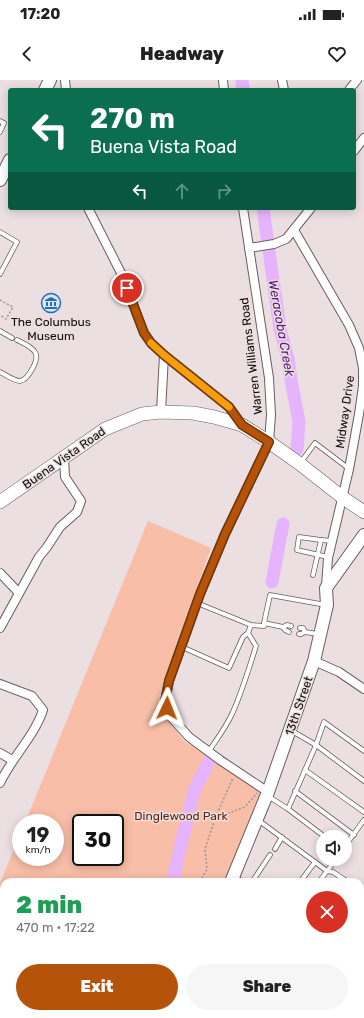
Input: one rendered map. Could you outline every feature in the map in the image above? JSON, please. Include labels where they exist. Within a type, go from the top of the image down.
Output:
[{"type":"main road","points":[[0,180],[8,164]]},
{"type":"main road","name":"Buena Vista Road","points":[[0,502],[106,429],[142,414],[160,412],[193,413],[242,425],[300,464],[364,512]]},
{"type":"main road","points":[[326,588],[364,534]]},
{"type":"main road","name":"13th Street","points":[[237,878],[258,820],[266,792],[290,730],[314,661],[327,605],[326,588]]},
{"type":"street","points":[[356,148],[364,138]]},
{"type":"street","points":[[89,210],[121,273],[144,333],[151,343],[229,407],[242,425]]},
{"type":"street","name":"Warren Williams Road","points":[[243,210],[269,378],[271,415],[269,442],[225,534],[197,603],[169,681],[165,701],[172,718],[189,737],[266,792]]},
{"type":"street","points":[[249,248],[274,244],[286,240],[309,210]]},
{"type":"street","name":"Midway Drive","points":[[294,230],[348,325],[359,348],[362,368],[363,386],[359,414],[349,468],[328,558],[326,588]]},
{"type":"street","points":[[160,412],[164,355]]},
{"type":"street","points":[[0,628],[38,557],[47,548],[60,527],[77,512],[81,501],[66,477],[64,458]]},
{"type":"street","points":[[0,573],[19,593]]},
{"type":"street","points":[[314,661],[363,685]]},
{"type":"street","points":[[0,684],[32,696],[43,710],[40,720],[31,736],[12,760],[0,783]]},
{"type":"street","points":[[0,753],[12,760]]},
{"type":"lane","points":[[0,121],[4,123],[0,132]]},
{"type":"lane","points":[[0,232],[17,242],[0,274]]},
{"type":"lane","points":[[0,332],[12,338]]},
{"type":"lane","points":[[0,372],[18,381],[23,381],[28,376],[36,361],[37,356],[35,352],[30,347],[16,340]]},
{"type":"lane","points":[[300,464],[314,443],[349,468]]},
{"type":"lane","points":[[328,558],[296,550],[299,537],[332,541]]},
{"type":"lane","points":[[313,576],[320,540]]},
{"type":"lane","points":[[197,603],[251,625],[264,626],[270,595],[327,605]]},
{"type":"lane","points":[[264,623],[283,627],[287,625],[290,629]]},
{"type":"lane","points":[[182,646],[229,668],[243,637],[248,633],[251,625]]},
{"type":"lane","points":[[300,631],[303,628],[305,632],[320,634]]},
{"type":"lane","points":[[209,752],[232,715],[246,678],[256,646],[248,633]]},
{"type":"lane","points":[[288,809],[316,745],[324,722],[364,751]]},
{"type":"lane","points":[[290,730],[316,745],[364,781]]},
{"type":"lane","points":[[305,770],[364,812]]},
{"type":"lane","points":[[295,791],[354,834]]},
{"type":"lane","points":[[266,792],[316,831]]},
{"type":"lane","points":[[258,820],[327,871],[333,872],[342,878]]},
{"type":"lane","points":[[352,837],[364,820]]},
{"type":"lane","points":[[275,848],[282,837]]},
{"type":"lane","points":[[255,878],[270,855]]},
{"type":"lane","points":[[303,878],[315,862]]},
{"type":"lane","points":[[322,878],[331,866]]},
{"type":"path","points":[[0,300],[13,307],[6,319],[0,316]]},
{"type":"path","points":[[202,878],[207,869],[205,849],[216,816],[236,771]]},
{"type":"path","points":[[216,816],[245,807],[266,792]]},
{"type":"green space","name":"Dinglewood Park","points":[[148,521],[211,548],[159,696],[165,717],[184,741],[236,771],[263,795],[227,878],[2,878],[12,854],[12,866],[64,866],[64,814],[29,814]]},
{"type":"waterway","name":"Weracoba Creek","points":[[242,80],[243,88]]},
{"type":"waterway","name":"Weracoba Creek","points":[[263,210],[280,329],[288,359],[299,422],[297,449]]},
{"type":"waterway","name":"Weracoba Creek","points":[[272,582],[283,524]]},
{"type":"waterway","name":"Weracoba Creek","points":[[174,878],[194,791],[209,761]]},
{"type":"slow traffic","points":[[151,343],[229,407]]},
{"type":"place","name":"The Columbus Museum","points":[[51,303]]},
{"type":"route","points":[[127,288],[144,333],[151,343],[229,407],[242,425],[269,442],[225,534],[200,594],[169,681],[165,701],[167,708]]}]
